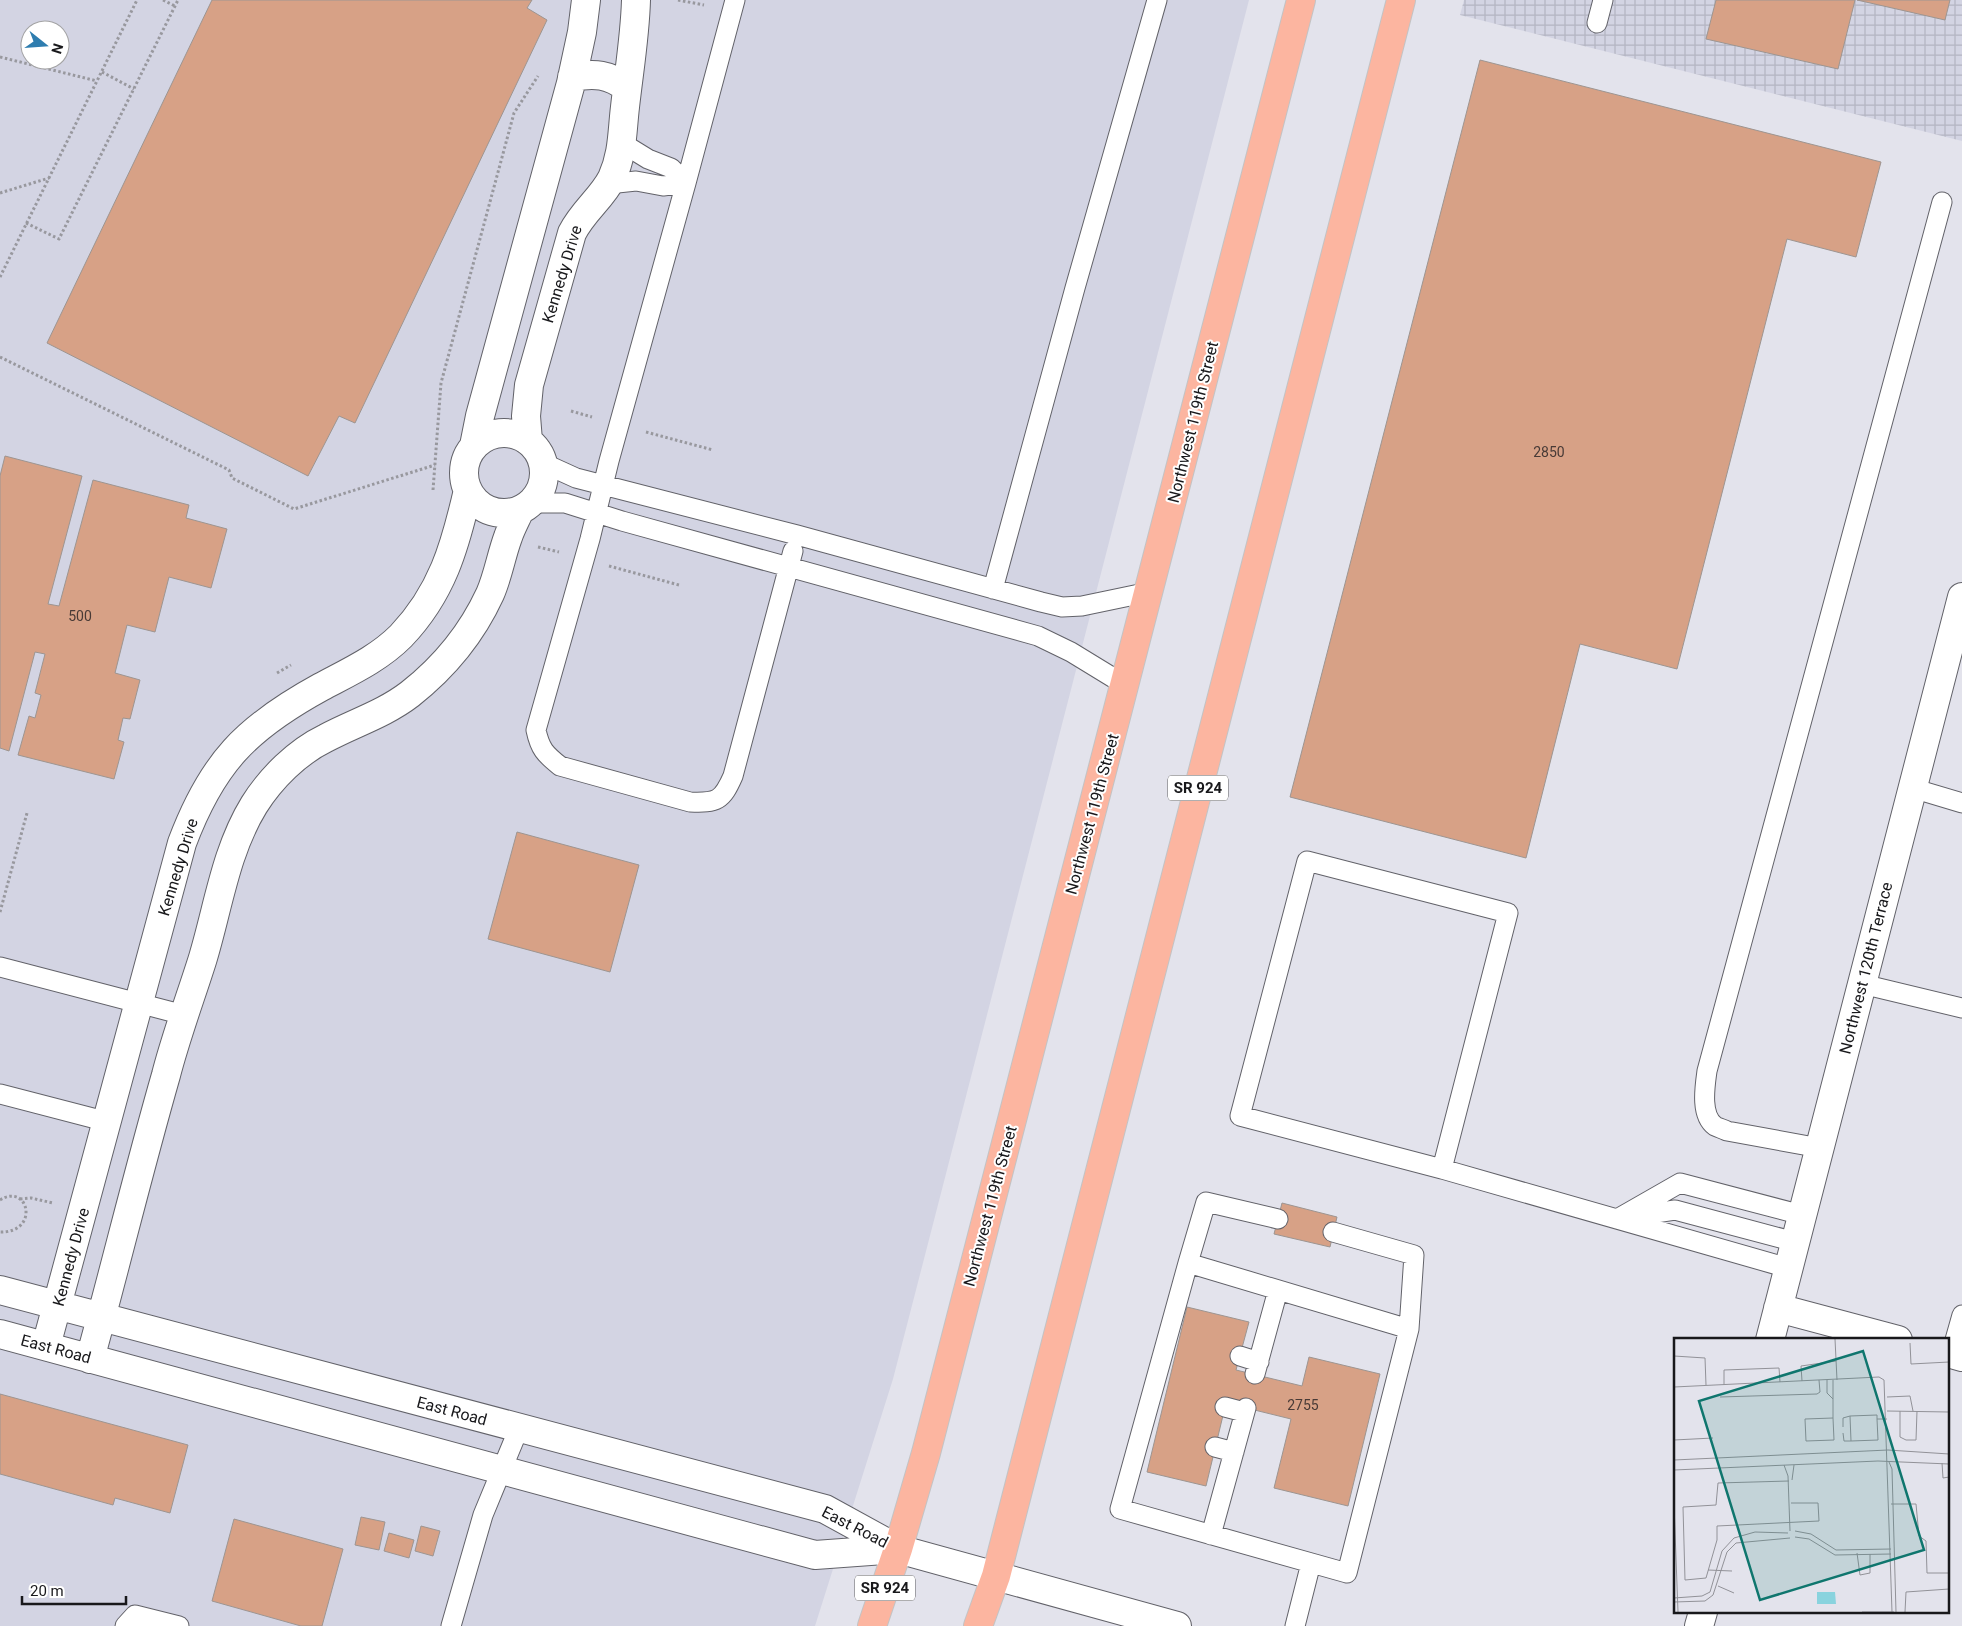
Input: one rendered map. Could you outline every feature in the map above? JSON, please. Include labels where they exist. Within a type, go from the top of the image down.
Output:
[{"type":"highway","name":"Northwest 119th Street","points":[[872,1626],[898,1550],[926,1453],[1302,0]]},
{"type":"highway","name":"SR 924","points":[[978,1626],[996,1576],[1401,0]]},
{"type":"street","name":"Kennedy Drive","points":[[46,1346],[182,844],[198,802],[220,766],[248,735],[300,698],[349,673],[386,650],[417,618],[434,593],[445,571],[458,535],[468,490],[464,470],[467,458],[474,446],[480,416],[556,141],[582,32],[586,0]]},
{"type":"street","name":"Kennedy Drive","points":[[543,464],[535,447],[528,441],[526,416],[529,385],[572,233],[578,220],[608,184],[618,163],[634,42],[636,0]]},
{"type":"street","points":[[572,77],[592,74],[605,75],[617,80],[628,88]]},
{"type":"street","points":[[474,446],[485,438],[498,433],[512,433],[528,441]]},
{"type":"street","points":[[468,490],[479,505],[490,512],[503,514],[516,512],[537,497],[543,486],[545,472],[543,464]]},
{"type":"street","points":[[90,1358],[166,1073],[203,958],[235,845],[254,804],[283,769],[302,752],[324,738],[388,709],[408,696],[441,665],[472,627],[491,592],[508,537],[526,506]]},
{"type":"street","name":"Northwest 120th Terrace","points":[[1770,1338],[1962,596]]},
{"type":"street","name":"East Road","points":[[0,1290],[825,1509],[898,1550],[1177,1626]]},
{"type":"street","points":[[1778,1308],[1890,1338]]},
{"type":"street","name":"East Road","points":[[0,1334],[815,1555],[898,1550]]},
{"type":"lane","points":[[735,0],[536,730],[538,742],[544,754],[560,766],[624,785],[690,802],[718,800],[727,790],[733,776],[791,559]]},
{"type":"lane","points":[[993,589],[1073,297],[1158,0]]},
{"type":"lane","points":[[1597,23],[1603,0]]},
{"type":"lane","points":[[622,143],[648,159],[671,168],[686,183]]},
{"type":"lane","points":[[608,184],[636,181],[663,186],[686,183]]},
{"type":"lane","points":[[1820,1148],[1727,1131],[1714,1125],[1706,1110],[1704,1090],[1707,1070],[1942,202]]},
{"type":"lane","points":[[543,464],[576,478],[1062,607],[1082,606],[1149,592]]},
{"type":"lane","points":[[526,506],[565,503],[596,513],[791,559],[1038,636],[1071,652],[1125,685]]},
{"type":"lane","points":[[1912,788],[1962,803]]},
{"type":"lane","points":[[1442,1169],[1508,913],[1307,861],[1240,1116],[1442,1169],[1788,1268]]},
{"type":"lane","points":[[0,967],[184,1015]]},
{"type":"lane","points":[[1862,984],[1962,1008]]},
{"type":"lane","points":[[0,1094],[108,1122]]},
{"type":"lane","points":[[1617,1219],[1680,1183],[1802,1215]]},
{"type":"lane","points":[[1278,1219],[1206,1202],[1188,1263],[1174,1339],[1150,1431],[1120,1509],[1347,1573],[1409,1329],[1414,1254],[1333,1232]]},
{"type":"lane","points":[[1617,1219],[1675,1210],[1795,1242]]},
{"type":"lane","points":[[1188,1263],[1409,1329]]},
{"type":"lane","points":[[1240,1356],[1257,1368],[1278,1290]]},
{"type":"lane","points":[[1954,1354],[1962,1315]]},
{"type":"lane","points":[[1211,1535],[1245,1410],[1225,1407]]},
{"type":"lane","points":[[451,1626],[483,1515],[519,1428]]},
{"type":"lane","points":[[1215,1447],[1234,1452]]},
{"type":"lane","points":[[1295,1626],[1312,1563]]},
{"type":"lane","points":[[125,1626],[135,1615],[179,1626]]},
{"type":"path","points":[[0,277],[137,0]]},
{"type":"path","points":[[163,0],[175,6]]},
{"type":"path","points":[[26,223],[59,238],[178,0]]},
{"type":"path","points":[[0,57],[97,81]]},
{"type":"path","points":[[102,72],[134,89]]},
{"type":"path","points":[[433,492],[441,382],[444,370],[514,113],[539,74]]},
{"type":"path","points":[[0,193],[49,178]]},
{"type":"path","points":[[0,357],[229,470],[232,478],[294,509],[435,465]]},
{"type":"path","points":[[571,411],[600,419]]},
{"type":"path","points":[[637,429],[713,450]]},
{"type":"path","points":[[535,546],[567,554]]},
{"type":"path","points":[[608,566],[679,585]]},
{"type":"path","points":[[271,677],[284,668],[300,661]]},
{"type":"path","points":[[0,912],[28,813]]},
{"type":"path","points":[[0,1200],[4,1197],[32,1198],[54,1204]]},
{"type":"path","points":[[0,1232],[8,1232],[16,1228],[26,1218],[27,1208],[19,1199]]},
{"type":"shaded area","points":[[0,0],[1249,0],[893,1379],[815,1626],[0,1626]]},
{"type":"shaded area","points":[[1464,0],[1962,0],[1962,141],[1460,15]]},
{"type":"building","points":[[212,0],[532,0],[527,8],[547,20],[355,423],[339,416],[308,476],[47,343]]},
{"type":"building","points":[[1716,0],[1855,0],[1838,69],[1706,39]]},
{"type":"building","points":[[1857,0],[1950,0],[1945,20]]},
{"type":"building","points":[[1480,60],[1881,162],[1856,257],[1787,239],[1677,669],[1580,644],[1526,858],[1290,797]]},
{"type":"building","points":[[5,456],[82,476],[48,604],[59,606],[93,480],[189,505],[186,518],[227,529],[211,588],[169,577],[155,632],[127,625],[115,673],[140,680],[130,719],[123,718],[118,740],[124,742],[114,779],[18,755],[29,716],[35,718],[41,695],[35,693],[45,654],[35,652],[9,751],[0,748],[0,476]]},
{"type":"building","points":[[517,832],[639,865],[610,972],[488,939]]},
{"type":"building","points":[[1282,1203],[1337,1217],[1330,1247],[1274,1234]]},
{"type":"building","points":[[1187,1307],[1249,1322],[1236,1370],[1302,1386],[1309,1357],[1380,1374],[1348,1506],[1274,1488],[1291,1419],[1226,1403],[1206,1486],[1147,1472]]},
{"type":"building","points":[[0,1394],[188,1445],[170,1513],[115,1498],[113,1505],[0,1474]]},
{"type":"building","points":[[361,1517],[385,1522],[379,1550],[355,1545]]},
{"type":"building","points":[[234,1519],[343,1549],[322,1626],[301,1626],[212,1601]]},
{"type":"building","points":[[421,1526],[440,1531],[433,1556],[415,1551]]},
{"type":"building","points":[[389,1533],[414,1540],[409,1558],[384,1551]]}]
